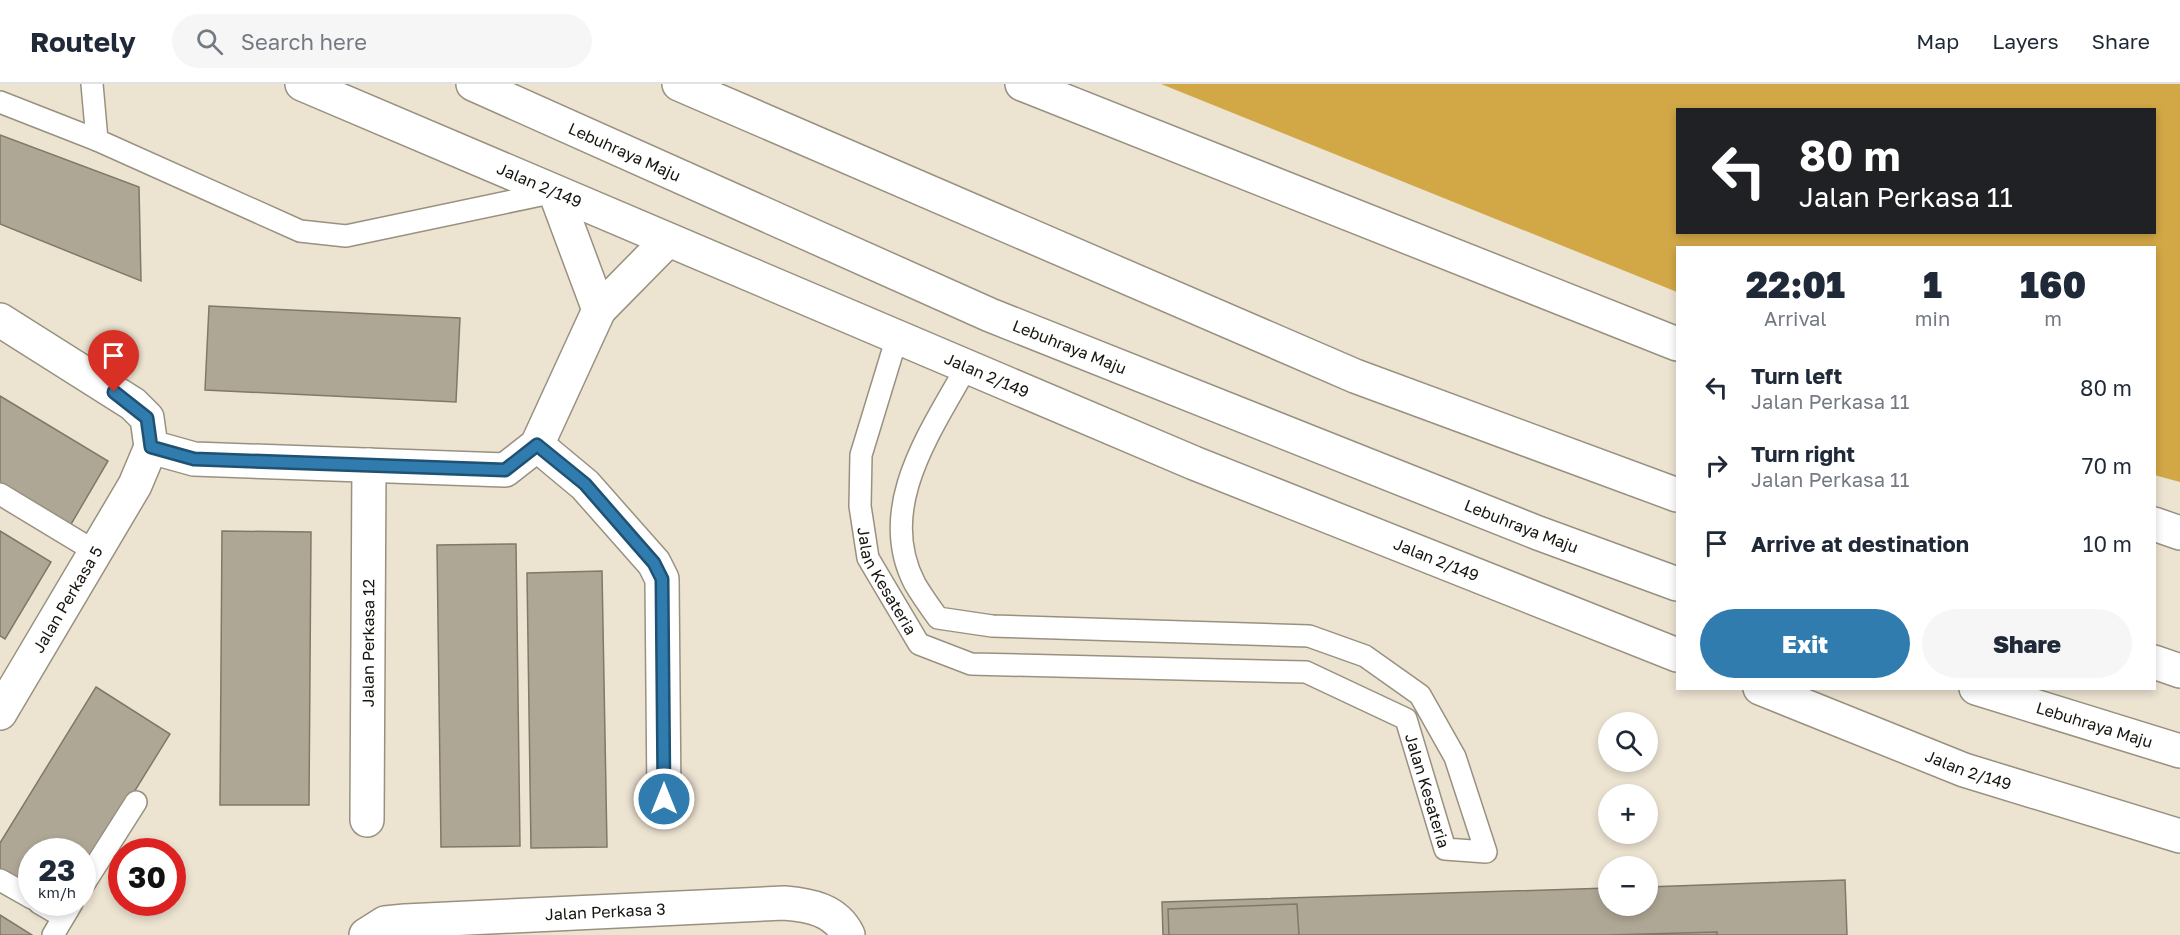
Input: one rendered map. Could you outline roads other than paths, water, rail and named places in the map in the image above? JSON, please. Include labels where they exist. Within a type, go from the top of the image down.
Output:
[{"type":"main road","name":"Jalan 2/149","points":[[302,84],[1194,463],[1676,655]]},
{"type":"main road","name":"Lebuhraya Maju","points":[[473,84],[990,315],[1538,534],[1676,584]]},
{"type":"main road","points":[[680,84],[1355,376],[1676,495]]},
{"type":"main road","points":[[1022,84],[1676,344]]},
{"type":"main road","points":[[555,192],[599,310]]},
{"type":"main road","points":[[0,320],[133,404],[147,418],[151,447],[194,459],[505,470],[537,445],[599,310],[668,240]]},
{"type":"main road","points":[[537,445],[585,484],[654,563],[662,579],[664,799]]},
{"type":"main road","name":"Jalan Perkasa 5","points":[[0,713],[11,670],[96,552],[135,485],[151,447]]},
{"type":"main road","name":"Jalan Perkasa 12","points":[[367,820],[369,465]]},
{"type":"main road","points":[[2156,525],[2180,533]]},
{"type":"main road","points":[[2156,663],[2180,671]]},
{"type":"main road","name":"Jalan 2/149","points":[[1765,690],[1964,770],[2180,836]]},
{"type":"main road","name":"Lebuhraya Maju","points":[[1982,690],[2180,751]]},
{"type":"main road","name":"Jalan Perkasa 3","points":[[366,935],[385,923],[405,921],[547,925],[784,903],[809,904],[830,913],[844,930]]},
{"type":"lane","points":[[92,84],[97,140]]},
{"type":"lane","points":[[0,102],[97,140],[300,231],[346,236],[555,192]]},
{"type":"lane","name":"Jalan Kesateria","points":[[897,337],[861,455],[860,506],[868,558],[919,644],[970,664],[1306,672],[1406,719],[1445,849],[1486,852],[1455,757],[1420,695],[1365,656],[1309,636],[992,627],[938,618],[915,583],[903,548],[902,504],[915,460],[967,366]]},
{"type":"lane","points":[[0,494],[96,552]]},
{"type":"lane","points":[[96,865],[136,802]]},
{"type":"lane","points":[[0,880],[18,890]]}]
